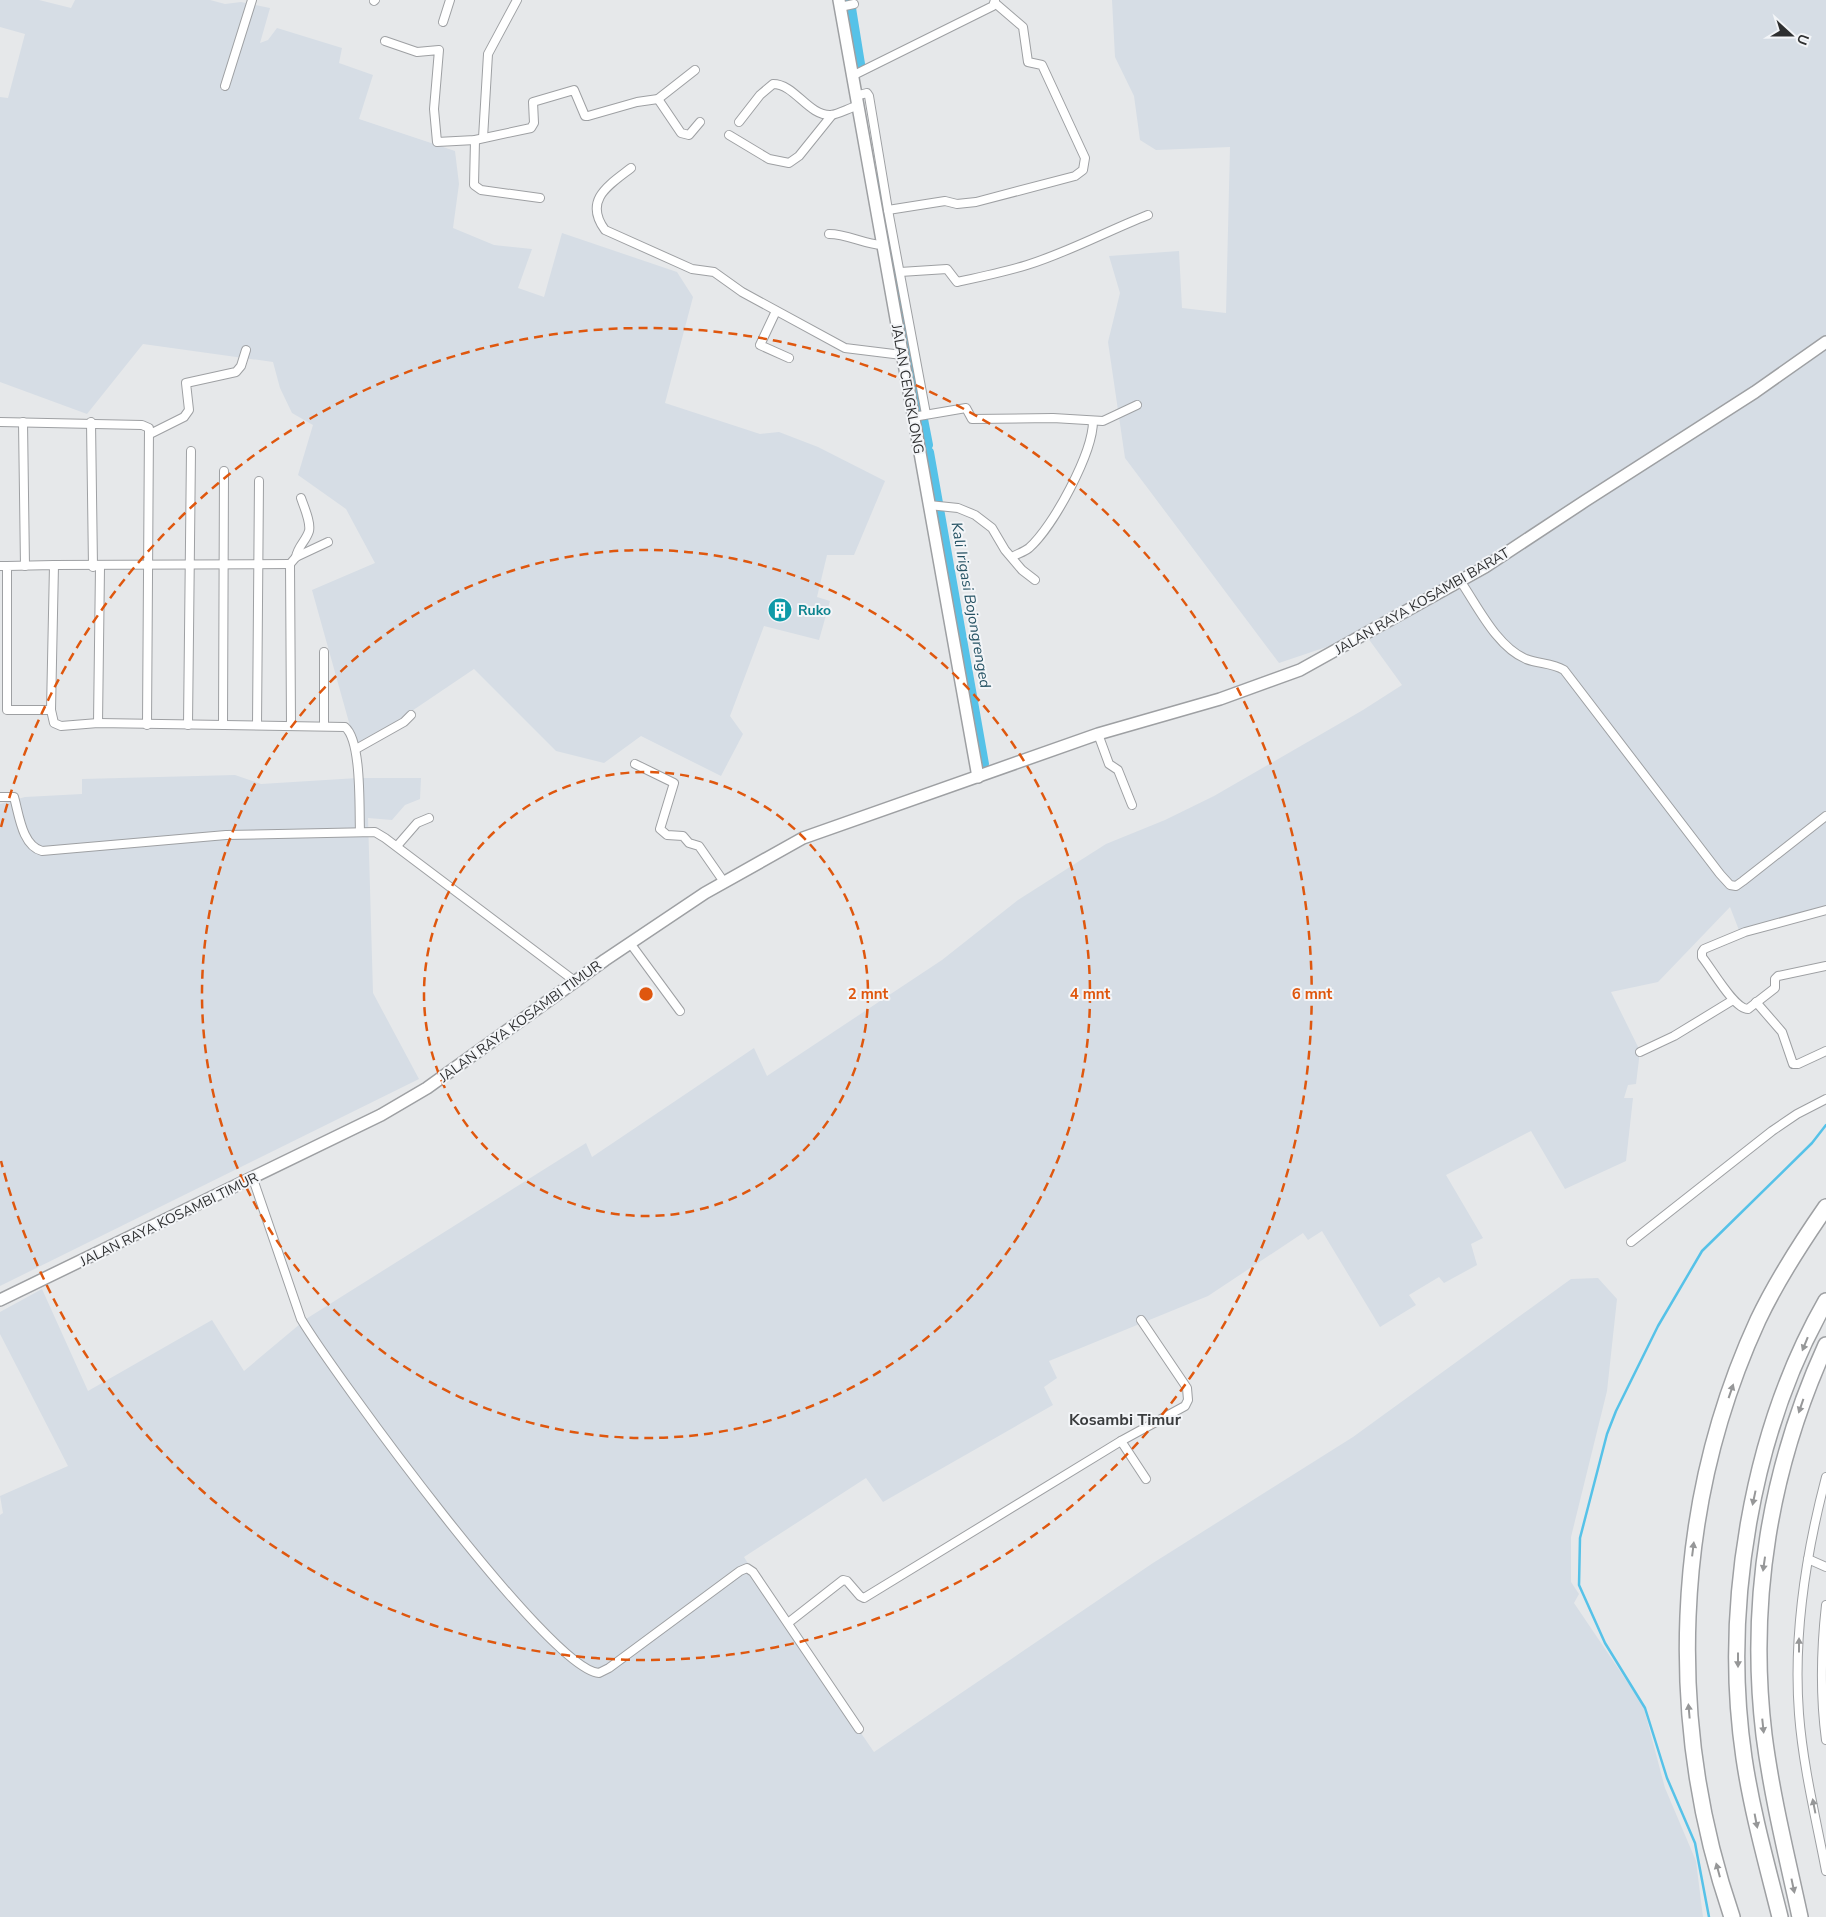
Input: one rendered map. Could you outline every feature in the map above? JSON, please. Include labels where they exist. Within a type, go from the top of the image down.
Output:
[{"type":"highway","points":[[1732,1917],[1707,1829],[1696,1772],[1690,1715],[1687,1624],[1696,1527],[1713,1448],[1754,1330],[1778,1282],[1826,1207]]},
{"type":"highway","points":[[1780,1917],[1758,1832],[1744,1758],[1738,1681],[1738,1611],[1745,1541],[1760,1468],[1785,1393],[1813,1324],[1826,1301]]},
{"type":"highway","points":[[1800,1917],[1765,1745],[1758,1664],[1759,1616],[1768,1534],[1781,1470],[1805,1393],[1826,1345]]},
{"type":"main road","name":"JALAN CENGKLONG","points":[[839,3],[868,166],[885,229],[882,245],[902,355],[919,416],[978,777]]},
{"type":"main road","name":"JALAN RAYA KOSAMBI BARAT","points":[[978,777],[1098,734],[1220,699],[1300,670],[1462,582],[1762,387],[1826,342]]},
{"type":"main road","name":"JALAN RAYA KOSAMBI TIMUR","points":[[0,1300],[61,1265],[253,1179],[348,1133],[427,1088],[630,944],[724,882],[802,838],[978,777]]},
{"type":"street","points":[[225,86],[252,0]]},
{"type":"street","points":[[444,22],[450,0]]},
{"type":"street","points":[[516,0],[488,54],[474,185],[481,190],[540,198]]},
{"type":"street","points":[[852,76],[987,9],[995,2],[1023,27],[1028,62],[1042,65],[1085,158],[1084,170],[1075,176],[976,202],[956,204],[945,201],[888,210]]},
{"type":"street","points":[[839,3],[854,4]]},
{"type":"street","points":[[385,41],[417,52],[439,50],[434,109],[437,142],[479,139],[531,128],[534,123],[533,102],[574,90],[585,116],[658,99],[696,70]]},
{"type":"street","points":[[738,122],[760,95],[774,84],[782,86],[814,109],[832,115]]},
{"type":"street","points":[[728,135],[769,159],[788,163],[799,156],[832,115],[867,93],[888,210],[885,229],[900,272],[919,416],[966,408],[972,419],[1053,418],[1093,422],[1109,420],[1137,405]]},
{"type":"street","points":[[658,99],[681,133],[689,135],[700,122]]},
{"type":"street","points":[[868,166],[880,163]]},
{"type":"street","points":[[631,168],[600,195],[597,205],[598,214],[605,230],[688,268],[714,272],[742,292],[844,348],[902,355]]},
{"type":"street","points":[[900,272],[947,269],[957,282],[991,275],[1063,252],[1103,232],[1148,215]]},
{"type":"street","points":[[829,234],[844,234],[870,244],[882,245]]},
{"type":"street","points":[[776,311],[760,345],[789,358]]},
{"type":"street","points":[[149,431],[184,417],[189,410],[186,383],[236,372],[246,350]]},
{"type":"street","points":[[0,422],[142,424],[149,431],[147,725]]},
{"type":"street","points":[[23,422],[25,566]]},
{"type":"street","points":[[91,422],[97,567],[98,724]]},
{"type":"street","points":[[1012,557],[1028,548],[1042,532],[1077,475],[1090,447],[1093,422]]},
{"type":"street","points":[[188,724],[191,451]]},
{"type":"street","points":[[223,724],[224,471]]},
{"type":"street","points":[[257,725],[258,481]]},
{"type":"street","points":[[296,557],[298,549],[307,535],[309,526],[301,498]]},
{"type":"street","points":[[935,506],[966,509],[975,515],[992,528],[1022,570],[1035,580]]},
{"type":"street","points":[[291,725],[290,564],[296,557],[328,542]]},
{"type":"street","points":[[51,710],[4,710],[4,566],[54,565],[97,567],[290,564]]},
{"type":"street","points":[[54,565],[51,710],[54,723],[61,726],[98,724],[223,724],[345,727],[349,730],[356,749],[360,832]]},
{"type":"street","points":[[1462,582],[1495,631],[1508,646],[1526,659],[1557,666],[1564,670],[1730,885],[1736,886],[1743,881],[1826,816]]},
{"type":"street","points":[[324,652],[324,725]]},
{"type":"street","points":[[356,749],[404,722],[411,715]]},
{"type":"street","points":[[1098,734],[1109,764],[1118,770],[1132,805]]},
{"type":"street","points":[[635,764],[674,783],[660,829],[667,835],[683,836],[689,843],[699,846],[724,882]]},
{"type":"street","points":[[0,797],[14,797],[28,842],[33,848],[42,851],[226,835],[378,833],[576,982]]},
{"type":"street","points":[[397,846],[417,823],[429,818]]},
{"type":"street","points":[[1826,921],[1823,911],[1754,929],[1704,949],[1702,957],[1733,1000],[1744,1009],[1748,1009],[1775,988],[1775,979],[1778,976],[1826,966]]},
{"type":"street","points":[[630,944],[680,1011]]},
{"type":"street","points":[[1640,1052],[1674,1036],[1733,1000]]},
{"type":"street","points":[[1756,1002],[1782,1032],[1793,1064],[1798,1064],[1826,1051]]},
{"type":"street","points":[[1631,1242],[1772,1131],[1796,1114],[1826,1099]]},
{"type":"street","points":[[253,1179],[301,1319],[309,1333],[487,1571],[545,1632],[585,1668],[599,1673],[609,1668],[732,1576],[747,1568],[754,1572],[859,1729]]},
{"type":"street","points":[[788,1622],[843,1580],[847,1581],[864,1598],[1121,1441],[1184,1406],[1188,1400],[1187,1388],[1141,1320]]},
{"type":"street","points":[[1121,1441],[1146,1479]]},
{"type":"street","points":[[1826,1477],[1812,1531],[1799,1633],[1799,1713],[1826,1871]]},
{"type":"street","points":[[1808,1559],[1826,1566]]},
{"type":"street","points":[[1826,1605],[1822,1634],[1822,1712],[1826,1740]]},
{"type":"shaded area","points":[[0,0],[39,0],[71,8],[75,0],[210,0],[225,4],[241,2],[270,8],[260,43],[268,40],[277,28],[342,48],[339,63],[373,75],[359,119],[455,151],[459,184],[453,228],[494,245],[532,249],[518,288],[544,297],[562,233],[677,272],[693,297],[665,403],[760,434],[779,432],[818,447],[885,481],[854,555],[827,555],[817,597],[830,601],[819,640],[764,626],[730,716],[743,734],[721,776],[641,736],[604,763],[556,751],[474,669],[397,721],[355,744],[312,590],[375,563],[346,509],[298,475],[313,425],[292,413],[280,388],[273,362],[143,344],[87,414],[0,382],[0,97],[8,98],[25,34],[0,27]]},
{"type":"shaded area","points":[[1112,0],[1826,0],[1826,907],[1742,938],[1730,907],[1658,982],[1611,992],[1640,1051],[1636,1084],[1628,1085],[1624,1098],[1633,1098],[1626,1161],[1565,1189],[1531,1131],[1446,1175],[1483,1238],[1471,1244],[1477,1265],[1444,1283],[1439,1277],[1409,1295],[1416,1305],[1380,1327],[1322,1231],[1308,1240],[1303,1233],[1208,1296],[1049,1361],[1057,1378],[1044,1387],[1053,1405],[883,1502],[866,1478],[744,1557],[794,1636],[874,1752],[1153,1563],[1353,1437],[1571,1279],[1598,1278],[1617,1299],[1607,1391],[1571,1537],[1571,1582],[1579,1594],[1574,1603],[1643,1705],[1665,1788],[1696,1861],[1703,1917],[0,1917],[0,1515],[3,1513],[0,1496],[68,1466],[0,1334],[0,1312],[42,1289],[88,1391],[212,1320],[244,1371],[306,1319],[586,1143],[592,1157],[754,1048],[767,1076],[942,960],[1018,900],[1106,844],[1165,820],[1214,796],[1363,710],[1402,685],[1365,634],[1279,663],[1125,458],[1108,342],[1120,293],[1109,256],[1179,251],[1182,308],[1226,313],[1230,147],[1156,150],[1140,140],[1134,96],[1115,57]]},
{"type":"shaded area","points":[[235,775],[261,784],[358,778],[421,778],[420,799],[405,805],[392,820],[368,818],[373,993],[419,1079],[0,1286],[0,804],[25,797],[82,794],[82,779]]},
{"type":"waterway","name":"Kali Irigasi Bojongrenged","points":[[851,8],[861,70]]},
{"type":"waterway","name":"Kali Irigasi Bojongrenged","points":[[880,180],[885,225]]},
{"type":"waterway","name":"Kali Irigasi Bojongrenged","points":[[887,233],[928,445]]},
{"type":"waterway","name":"Kali Irigasi Bojongrenged","points":[[929,452],[984,764]]},
{"type":"waterway","points":[[1709,1917],[1695,1843],[1667,1778],[1645,1708],[1605,1643],[1579,1585],[1580,1538],[1607,1434],[1616,1411],[1658,1326],[1702,1251],[1812,1143],[1826,1125]]},
{"type":"place","name":"Ruko","points":[[780,610]]},
{"type":"district","name":"Kosambi Timur","points":[[1125,1419]]}]
